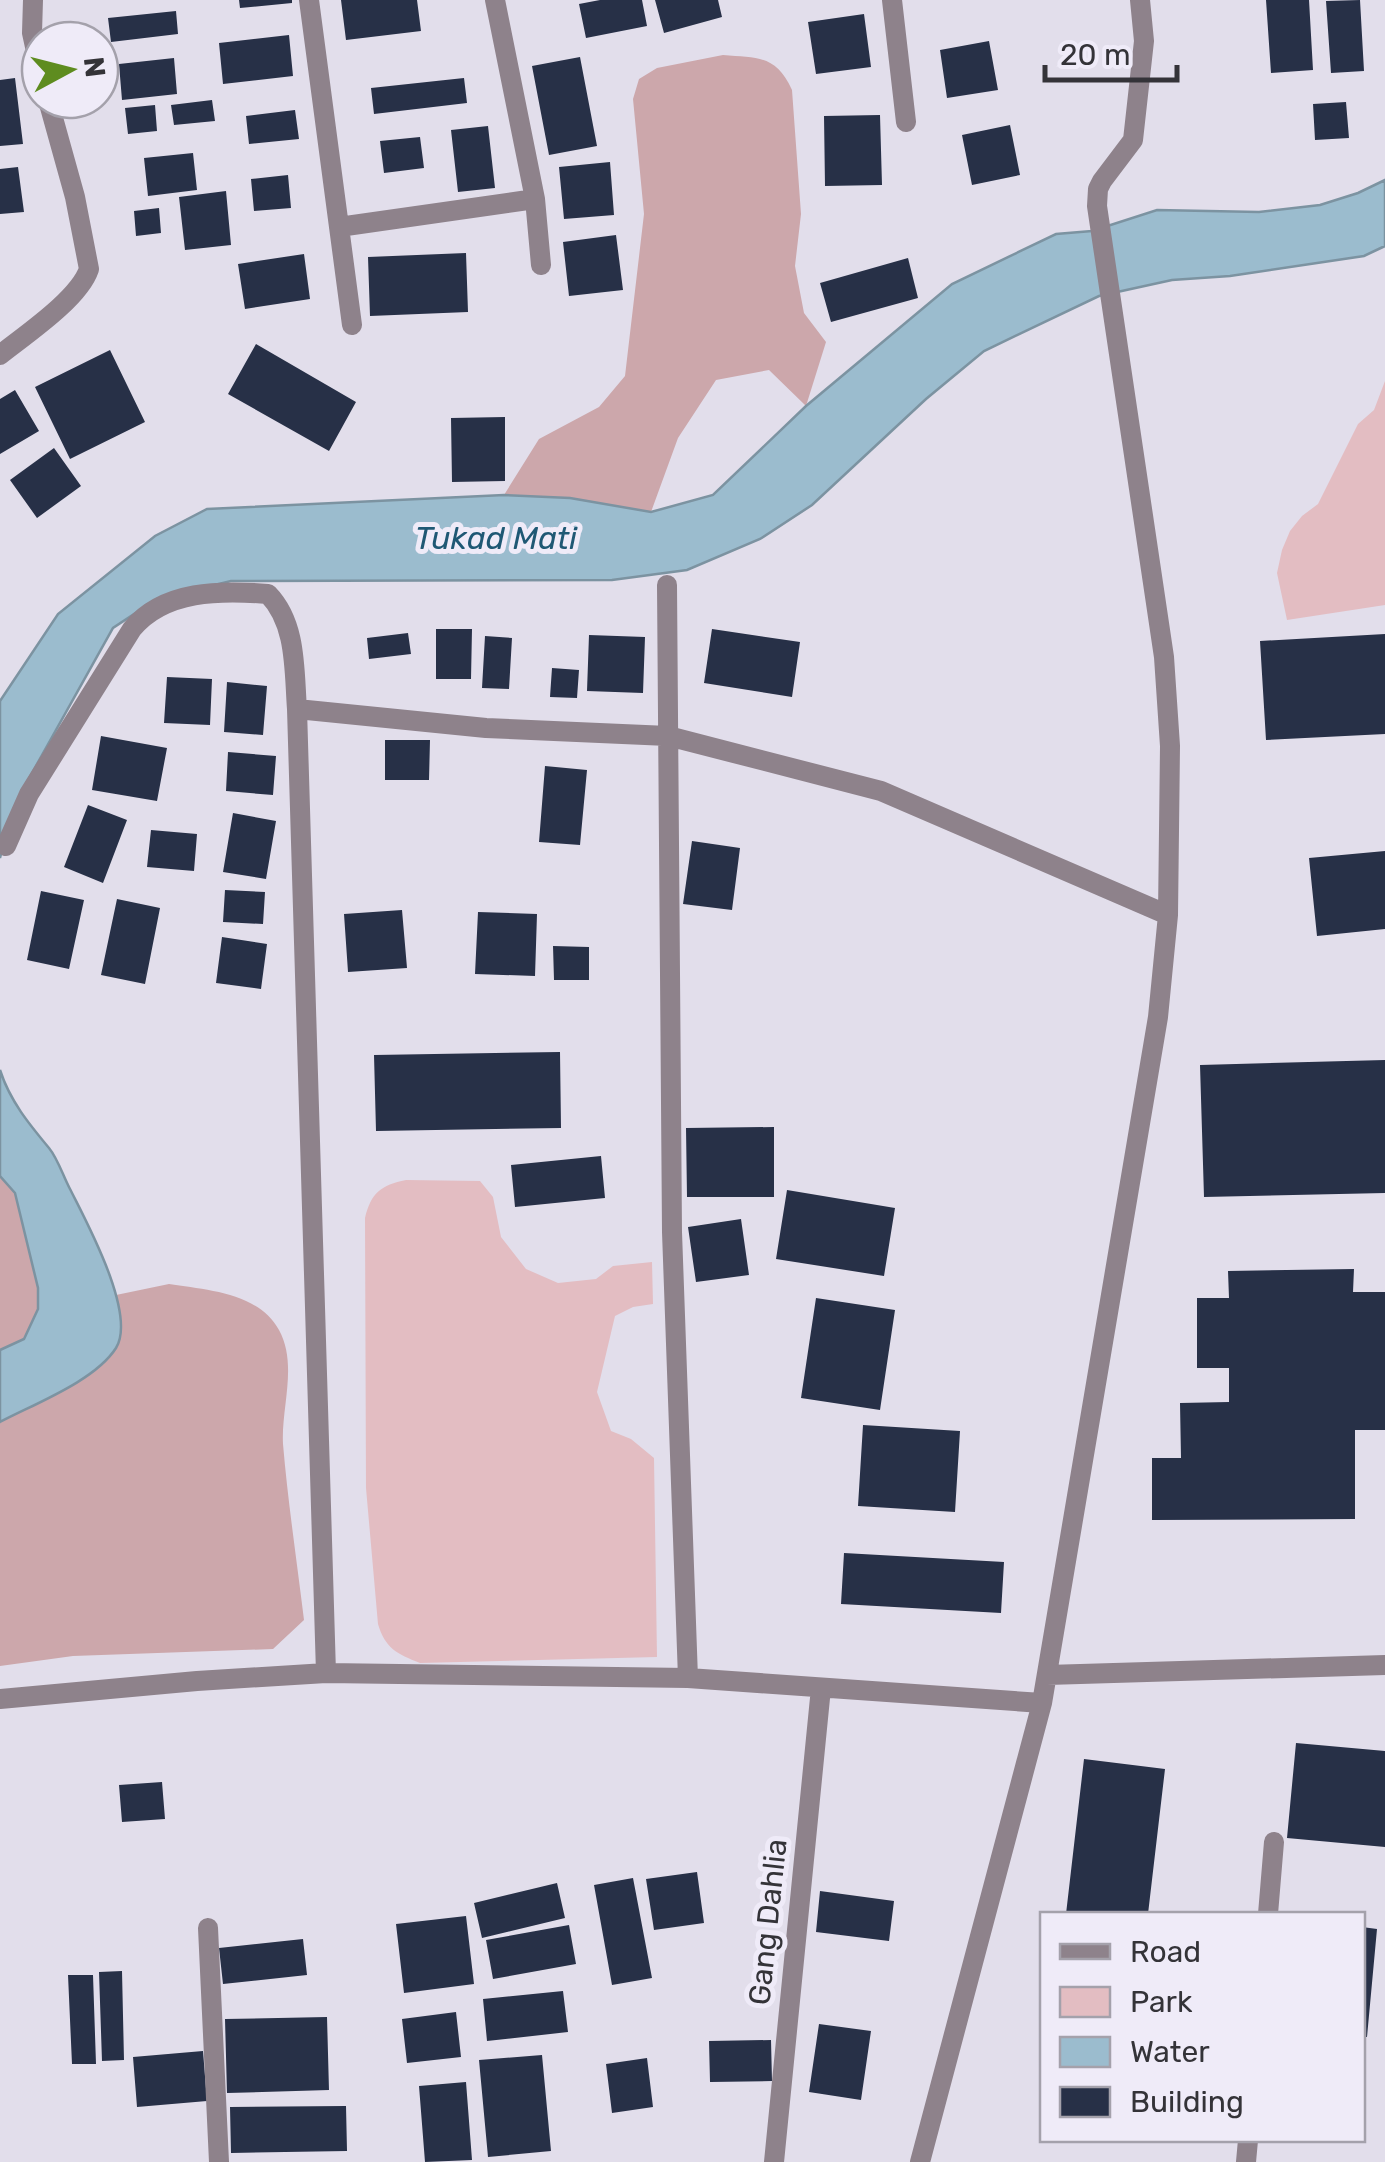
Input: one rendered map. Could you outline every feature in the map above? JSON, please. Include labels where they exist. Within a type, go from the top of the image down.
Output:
[{"type":"street","points":[[310,0],[352,325]]},
{"type":"street","points":[[495,0],[535,199],[541,265]]},
{"type":"street","points":[[892,0],[906,122]]},
{"type":"street","points":[[920,2162],[1042,1704],[1158,1017],[1168,915],[1170,746],[1164,657],[1098,206],[1102,181],[1133,140],[1144,42],[1140,0]]},
{"type":"street","points":[[0,355],[68,298],[89,270],[76,197],[54,120]]},
{"type":"street","points":[[338,227],[535,199]]},
{"type":"street","points":[[667,585],[672,1232],[688,1678]]},
{"type":"street","points":[[6,846],[29,794],[146,612],[167,602],[232,591],[268,594],[280,606],[293,648],[297,709],[326,1673]]},
{"type":"street","points":[[297,709],[486,728],[668,736],[882,791],[1168,915]]},
{"type":"street","points":[[1047,1675],[1385,1665]]},
{"type":"street","points":[[0,1699],[197,1680],[326,1673],[688,1678],[1042,1704]]},
{"type":"street","name":"Gang Dahlia","points":[[774,2162],[821,1688]]},
{"type":"street","points":[[1268,1912],[1274,1842]]},
{"type":"street","points":[[208,1928],[219,2162]]},
{"type":"green space","points":[[1385,381],[1385,605],[1287,620],[1277,573],[1282,550],[1290,531],[1318,504],[1358,424],[1374,410]]},
{"type":"green space","points":[[406,1180],[480,1181],[493,1197],[501,1237],[526,1269],[558,1283],[596,1279],[613,1266],[652,1262],[653,1304],[633,1307],[615,1316],[597,1392],[611,1431],[631,1439],[654,1458],[657,1657],[420,1663],[398,1653],[384,1639],[378,1624],[366,1488],[365,1218],[378,1192]]},
{"type":"shaded area","points":[[723,55],[765,60],[779,70],[792,90],[801,214],[795,266],[804,313],[826,342],[806,406],[769,370],[716,380],[678,438],[651,512],[570,498],[504,495],[539,439],[599,407],[625,376],[644,214],[633,99],[639,79],[657,68]]},
{"type":"shaded area","points":[[0,1176],[15,1193],[38,1288],[38,1309],[24,1339],[0,1350]]},
{"type":"shaded area","points":[[169,1284],[245,1300],[270,1317],[285,1343],[288,1372],[283,1444],[304,1620],[273,1649],[73,1656],[0,1666],[0,1422],[84,1377],[111,1354],[120,1331],[116,1295]]},
{"type":"water","name":"Tukad Mati","points":[[1385,180],[1385,246],[1364,256],[1230,276],[1172,280],[1099,296],[984,351],[812,505],[760,539],[687,570],[612,580],[231,581],[157,599],[113,628],[27,782],[9,822],[0,858],[0,701],[58,614],[155,536],[207,509],[504,495],[570,498],[651,512],[713,495],[806,406],[952,284],[1056,234],[1092,231],[1157,210],[1259,212],[1320,205]]},
{"type":"water","points":[[0,1070],[27,1121],[55,1157],[97,1244],[115,1291],[121,1333],[116,1348],[94,1371],[0,1422],[0,1350],[24,1339],[38,1309],[38,1288],[15,1193],[0,1176]]},
{"type":"building","points":[[239,0],[292,0],[292,3],[240,8]]},
{"type":"building","points":[[341,0],[417,0],[421,31],[346,40]]},
{"type":"building","points":[[642,0],[647,26],[586,38],[579,4]]},
{"type":"building","points":[[655,0],[718,0],[722,17],[664,33]]},
{"type":"building","points":[[1266,0],[1309,0],[1313,70],[1271,73]]},
{"type":"building","points":[[1360,0],[1364,71],[1331,73],[1326,1]]},
{"type":"building","points":[[176,11],[178,34],[120,41],[120,20],[108,18]]},
{"type":"building","points":[[864,14],[871,67],[816,74],[808,22]]},
{"type":"building","points":[[289,35],[293,76],[223,84],[219,43]]},
{"type":"building","points":[[989,41],[998,90],[947,98],[940,50]]},
{"type":"building","points":[[580,57],[597,146],[549,155],[532,66]]},
{"type":"building","points":[[174,58],[177,94],[122,100],[120,64]]},
{"type":"building","points":[[15,78],[23,144],[0,146],[0,80]]},
{"type":"building","points":[[464,78],[467,103],[374,114],[371,88]]},
{"type":"building","points":[[212,100],[215,121],[174,125],[171,105]]},
{"type":"building","points":[[1346,102],[1349,138],[1315,140],[1313,104]]},
{"type":"building","points":[[155,105],[157,131],[128,134],[125,108]]},
{"type":"building","points":[[295,110],[299,139],[249,144],[246,116]]},
{"type":"building","points":[[880,115],[882,185],[825,186],[824,116]]},
{"type":"building","points":[[1010,125],[1020,175],[972,185],[962,135]]},
{"type":"building","points":[[488,126],[495,188],[458,192],[451,130]]},
{"type":"building","points":[[420,137],[424,168],[384,173],[380,141]]},
{"type":"building","points":[[193,153],[197,190],[148,196],[144,158]]},
{"type":"building","points":[[610,162],[614,215],[564,219],[559,167]]},
{"type":"building","points":[[18,167],[24,212],[0,214],[0,169]]},
{"type":"building","points":[[288,175],[291,208],[254,211],[251,179]]},
{"type":"building","points":[[226,191],[231,245],[185,250],[179,197]]},
{"type":"building","points":[[159,208],[161,233],[136,236],[134,211]]},
{"type":"building","points":[[616,235],[623,290],[569,296],[563,242]]},
{"type":"building","points":[[466,253],[468,312],[370,316],[368,257]]},
{"type":"building","points":[[304,254],[310,299],[245,309],[238,264]]},
{"type":"building","points":[[908,258],[918,298],[831,322],[820,283]]},
{"type":"building","points":[[256,344],[356,402],[329,451],[228,394]]},
{"type":"building","points":[[110,350],[145,422],[70,459],[35,387]]},
{"type":"building","points":[[15,390],[39,431],[0,454],[0,399]]},
{"type":"building","points":[[505,417],[505,481],[452,482],[451,418]]},
{"type":"building","points":[[54,448],[81,486],[37,518],[10,480]]},
{"type":"building","points":[[436,629],[472,629],[471,679],[436,679]]},
{"type":"building","points":[[712,629],[800,642],[792,697],[704,683]]},
{"type":"building","points":[[408,633],[411,654],[369,659],[367,638]]},
{"type":"building","points":[[1385,634],[1385,734],[1266,740],[1260,641]]},
{"type":"building","points":[[589,635],[645,637],[643,693],[587,691]]},
{"type":"building","points":[[485,636],[512,638],[509,689],[482,688]]},
{"type":"building","points":[[552,668],[579,670],[577,698],[550,697]]},
{"type":"building","points":[[167,677],[212,679],[210,725],[164,723]]},
{"type":"building","points":[[227,682],[267,686],[263,735],[224,732]]},
{"type":"building","points":[[101,736],[167,748],[157,801],[92,790]]},
{"type":"building","points":[[385,740],[430,740],[429,780],[385,780]]},
{"type":"building","points":[[228,752],[276,756],[273,795],[226,791]]},
{"type":"building","points":[[545,766],[587,770],[580,845],[539,842]]},
{"type":"building","points":[[88,805],[127,820],[103,883],[64,867]]},
{"type":"building","points":[[233,813],[276,821],[266,879],[223,872]]},
{"type":"building","points":[[151,830],[197,834],[194,871],[147,867]]},
{"type":"building","points":[[692,841],[740,848],[732,910],[683,904]]},
{"type":"building","points":[[1385,851],[1385,929],[1317,936],[1309,858]]},
{"type":"building","points":[[225,890],[265,892],[263,924],[223,922]]},
{"type":"building","points":[[41,891],[84,900],[69,969],[27,960]]},
{"type":"building","points":[[117,899],[160,908],[145,984],[101,975]]},
{"type":"building","points":[[402,910],[407,968],[348,972],[344,914]]},
{"type":"building","points":[[478,912],[537,914],[535,976],[475,974]]},
{"type":"building","points":[[222,937],[267,944],[261,989],[216,983]]},
{"type":"building","points":[[553,946],[589,947],[589,980],[554,980]]},
{"type":"building","points":[[560,1052],[561,1128],[376,1131],[374,1055]]},
{"type":"building","points":[[1385,1060],[1385,1193],[1204,1197],[1200,1065]]},
{"type":"building","points":[[774,1127],[774,1197],[687,1197],[686,1128]]},
{"type":"building","points":[[601,1156],[605,1198],[515,1207],[511,1165]]},
{"type":"building","points":[[787,1190],[895,1208],[884,1276],[776,1259]]},
{"type":"building","points":[[741,1219],[749,1275],[696,1282],[688,1227]]},
{"type":"building","points":[[1354,1269],[1353,1292],[1385,1292],[1385,1430],[1355,1430],[1355,1519],[1152,1520],[1152,1458],[1181,1458],[1180,1403],[1229,1402],[1229,1368],[1197,1368],[1197,1298],[1229,1298],[1228,1271]]},
{"type":"building","points":[[816,1298],[895,1310],[880,1410],[801,1398]]},
{"type":"building","points":[[863,1425],[960,1431],[955,1512],[858,1506]]},
{"type":"building","points":[[844,1553],[1004,1562],[1001,1613],[841,1604]]},
{"type":"building","points":[[1296,1743],[1385,1751],[1385,1847],[1287,1838]]},
{"type":"building","points":[[1084,1759],[1165,1769],[1148,1912],[1066,1912]]},
{"type":"building","points":[[162,1782],[165,1819],[122,1822],[119,1785]]},
{"type":"building","points":[[697,1872],[704,1923],[654,1930],[646,1879]]},
{"type":"building","points":[[633,1878],[652,1978],[612,1985],[594,1885]]},
{"type":"building","points":[[557,1883],[565,1918],[482,1938],[474,1903]]},
{"type":"building","points":[[820,1891],[894,1901],[889,1941],[816,1932]]},
{"type":"building","points":[[466,1916],[474,1984],[404,1993],[396,1924]]},
{"type":"building","points":[[569,1925],[576,1964],[493,1979],[486,1940]]},
{"type":"building","points":[[1365,1927],[1377,1929],[1365,2037]]},
{"type":"building","points":[[303,1939],[307,1975],[223,1984],[219,1948]]},
{"type":"building","points":[[122,1971],[124,2060],[102,2061],[99,1972]]},
{"type":"building","points":[[68,1975],[93,1975],[96,2064],[72,2064]]},
{"type":"building","points":[[563,1991],[568,2032],[487,2041],[483,1999]]},
{"type":"building","points":[[456,2012],[461,2057],[407,2063],[402,2019]]},
{"type":"building","points":[[327,2017],[329,2090],[227,2093],[225,2019]]},
{"type":"building","points":[[819,2024],[871,2031],[861,2100],[809,2092]]},
{"type":"building","points":[[771,2040],[772,2081],[710,2082],[709,2041]]},
{"type":"building","points":[[203,2051],[207,2101],[137,2107],[133,2057]]},
{"type":"building","points":[[542,2055],[551,2151],[488,2157],[479,2060]]},
{"type":"building","points":[[647,2058],[653,2107],[612,2113],[606,2064]]},
{"type":"building","points":[[466,2082],[472,2160],[425,2162],[419,2086]]},
{"type":"building","points":[[346,2106],[347,2151],[231,2153],[230,2107]]}]
